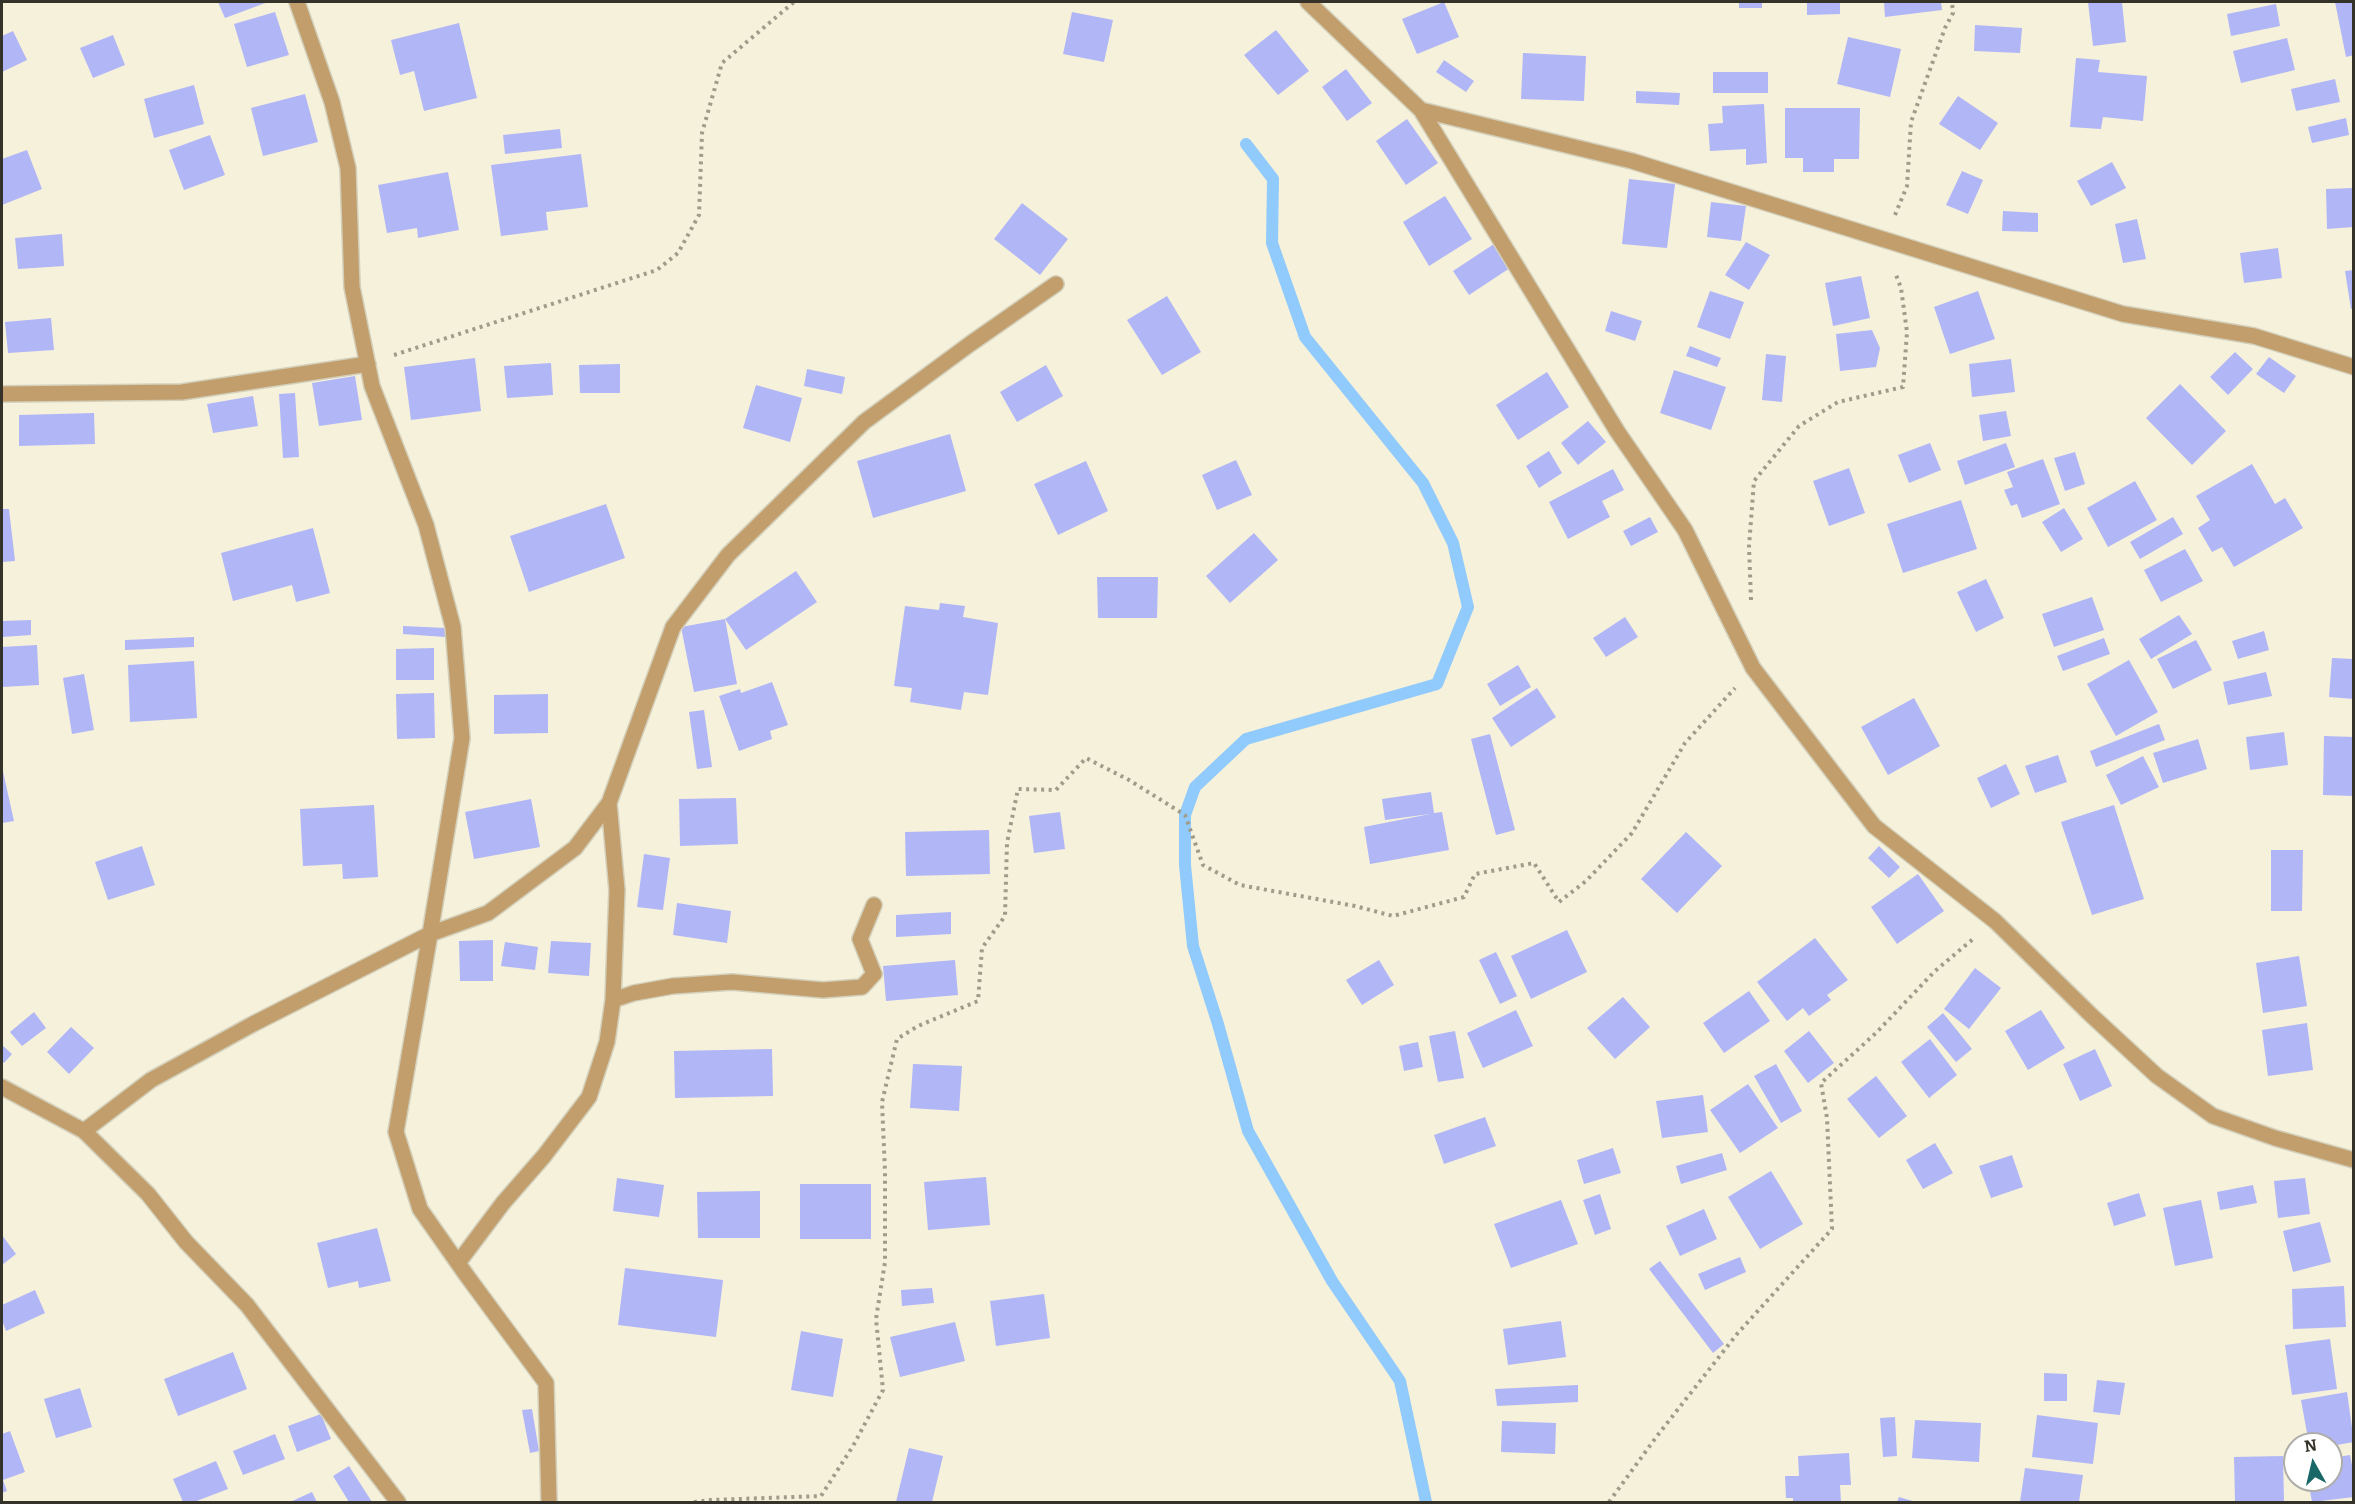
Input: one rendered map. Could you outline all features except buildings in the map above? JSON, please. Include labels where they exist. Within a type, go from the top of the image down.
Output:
[{"type":"street","points":[[297,2],[332,102],[348,168],[352,286],[372,386],[426,525],[453,627],[462,738],[396,1132],[420,1209],[546,1383],[549,1503]]},
{"type":"street","points":[[1308,2],[1421,110],[1617,431],[1685,530],[1754,668],[1874,826],[1995,921],[2157,1076],[2213,1116],[2274,1138],[2354,1161]]},
{"type":"street","points":[[1421,110],[1632,161],[2123,314],[2254,336],[2354,368]]},
{"type":"street","points":[[84,1131],[151,1080],[253,1024],[430,934],[488,913],[575,848],[609,803],[673,627],[728,555],[864,422],[970,344],[1056,285]]},
{"type":"street","points":[[2,394],[182,392],[368,364]]},
{"type":"street","points":[[458,1263],[588,1097],[607,1042],[613,1000],[617,890],[609,803]]},
{"type":"street","points":[[613,1000],[634,993],[673,986],[732,982],[823,990],[862,987],[874,974],[860,939],[874,905]]},
{"type":"street","points":[[2,1087],[84,1131],[148,1194],[186,1242],[247,1305],[398,1503]]},
{"type":"path","points":[[368,364],[657,270],[678,254],[699,215],[702,133],[722,63],[794,2]]},
{"type":"path","points":[[1751,601],[1749,546],[1754,481],[1799,426],[1838,402],[1903,387],[1907,332],[1901,288],[1884,241],[1907,186],[1911,122],[1953,13],[1952,2]]},
{"type":"path","points":[[694,1503],[711,1500],[821,1496],[853,1446],[883,1390],[876,1319],[885,1262],[882,1102],[897,1039],[918,1026],[978,1001],[982,948],[1005,916],[1006,843],[1018,789],[1056,790],[1086,758],[1129,780],[1185,815],[1203,865],[1240,885],[1355,906],[1393,916],[1464,897],[1475,874],[1534,862],[1559,902],[1586,881],[1632,833],[1685,743],[1754,668]]},
{"type":"path","points":[[1609,1503],[1657,1436],[1737,1334],[1832,1229],[1827,1118],[1821,1083],[1876,1033],[1935,971],[1995,921]]},
{"type":"waterway","points":[[1246,144],[1273,179],[1272,243],[1305,337],[1423,483],[1453,543],[1468,607],[1437,684],[1246,739],[1195,787],[1185,815],[1185,865],[1193,946],[1248,1131],[1332,1281],[1400,1381],[1426,1502]]}]
